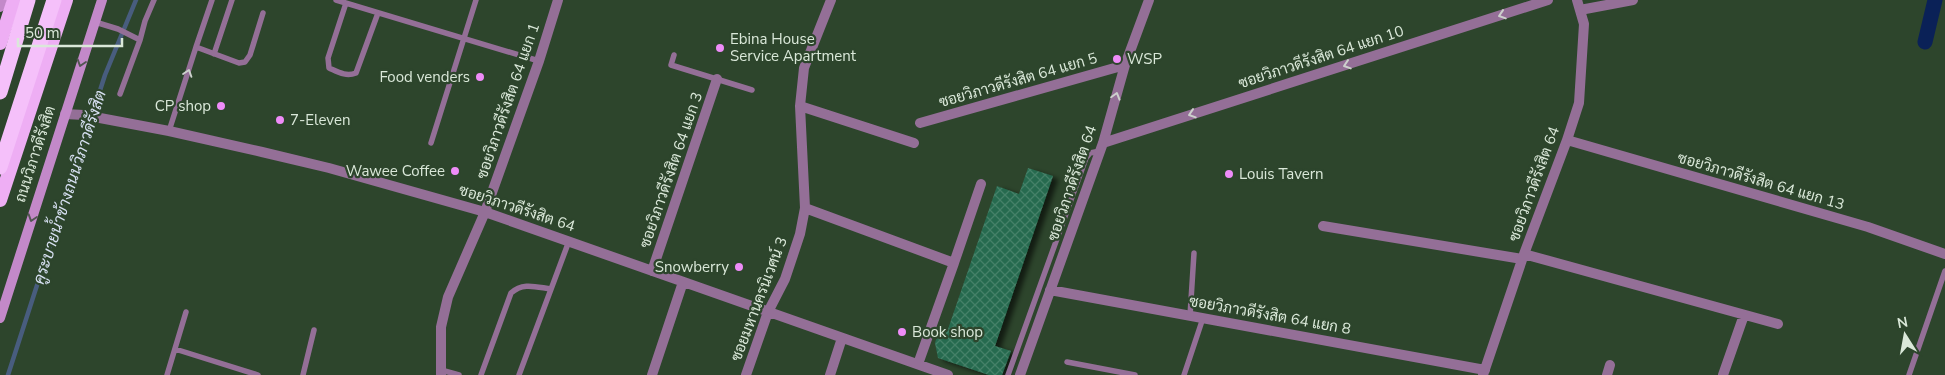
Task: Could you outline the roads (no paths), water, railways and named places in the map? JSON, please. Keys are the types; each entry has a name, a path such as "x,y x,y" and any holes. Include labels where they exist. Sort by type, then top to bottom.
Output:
{"highway":[{"path":"0,43 14,0"},
{"path":"0,92 28,0"},
{"path":"0,167 54,0"},
{"path":"35,62 65,0"},
{"name":"ถนนวิภาวดีรังสิต","path":"0,200 65,0"}],"main road":[{"path":"0,7 2,0"},
{"name":"ถนนวิภาวดีรังสิต","path":"0,318 102,0"}],"street":[{"name":"ซอยวิภาวดีรังสิต 64 แยก 1","path":"441,372 441,327 448,296 485,212 539,61 558,0"},
{"name":"ซอยมหานครนิเวศน์ 3","path":"746,375 768,312 785,279 800,234 805,208 800,106 804,68 831,0"},
{"name":"ซอยวิภาวดีรังสิต 64","path":"1020,375 1102,147 1125,65 1149,0"},
{"name":"ซอยวิภาวดีรังสิต 64 แยก 10","path":"1102,147 1548,0"},
{"name":"ซอยวิภาวดีรังสิต 64","path":"1484,373 1523,257 1579,103 1584,24 1577,0"},
{"path":"1580,10 1632,0"},
{"name":"ซอยวิภาวดีรังสิต 64 แยก 5","path":"920,123 1125,65"},
{"name":"ซอยวิภาวดีรังสิต 64 แยก 3","path":"652,271 717,80"},
{"path":"800,106 914,143"},
{"name":"ซอยวิภาวดีรังสิต 64","path":"65,114 84,115 169,131 330,168 485,212 842,338 922,369 948,375"},
{"name":"ซอยวิภาวดีรังสิต 64 แยก 13","path":"1567,140 1885,232 1945,254"},
{"path":"922,369 954,263 981,184"},
{"path":"805,208 954,263"},
{"path":"1323,226 1523,257 1778,324"},
{"path":"652,375 684,282"},
{"name":"ซอยวิภาวดีรังสิต 64 แยก 8","path":"1050,290 1484,373"},
{"path":"1723,375 1744,315"},
{"path":"830,375 842,338"}],"lane":[{"path":"120,94 154,0"},
{"path":"169,131 212,0"},
{"path":"214,54 232,0"},
{"path":"336,0 463,40 539,61"},
{"path":"430,143 476,0"},
{"path":"346,3 328,58 329,68 341,74 350,75 356,73 378,13"},
{"path":"196,47 239,63 245,62 250,55 263,13"},
{"path":"95,22 118,29 140,40"},
{"path":"674,55 671,65 752,90"},
{"path":"1008,375 1086,158 1090,153 1102,147"},
{"path":"518,375 569,241"},
{"path":"1190,316 1194,253"},
{"path":"1909,375 1945,271"},
{"path":"481,375 511,292 517,287 527,285 551,289"},
{"path":"167,375 186,312"},
{"path":"1184,375 1203,318"},
{"path":"303,375 314,330"},
{"path":"175,349 258,375"},
{"path":"1067,362 1135,375"},
{"path":"441,372 458,375"}],"waterway":[{"name":"คูระบายน้ำข้างถนนวิภาวดีรังสิต","path":"8,375 105,75 136,0"},
{"path":"1925,42 1935,0"}],"place":[{"name":"Ebina House Service Apartment","path":"720,48"},
{"name":"WSP","path":"1117,59"},
{"name":"Food venders","path":"480,77"},
{"name":"CP shop","path":"221,106"},
{"name":"7-Eleven","path":"280,120"},
{"name":"Wawee Coffee","path":"455,171"},
{"name":"Louis Tavern","path":"1229,174"},
{"name":"Snowberry","path":"739,267"},
{"name":"Book shop","path":"902,332"}]}
